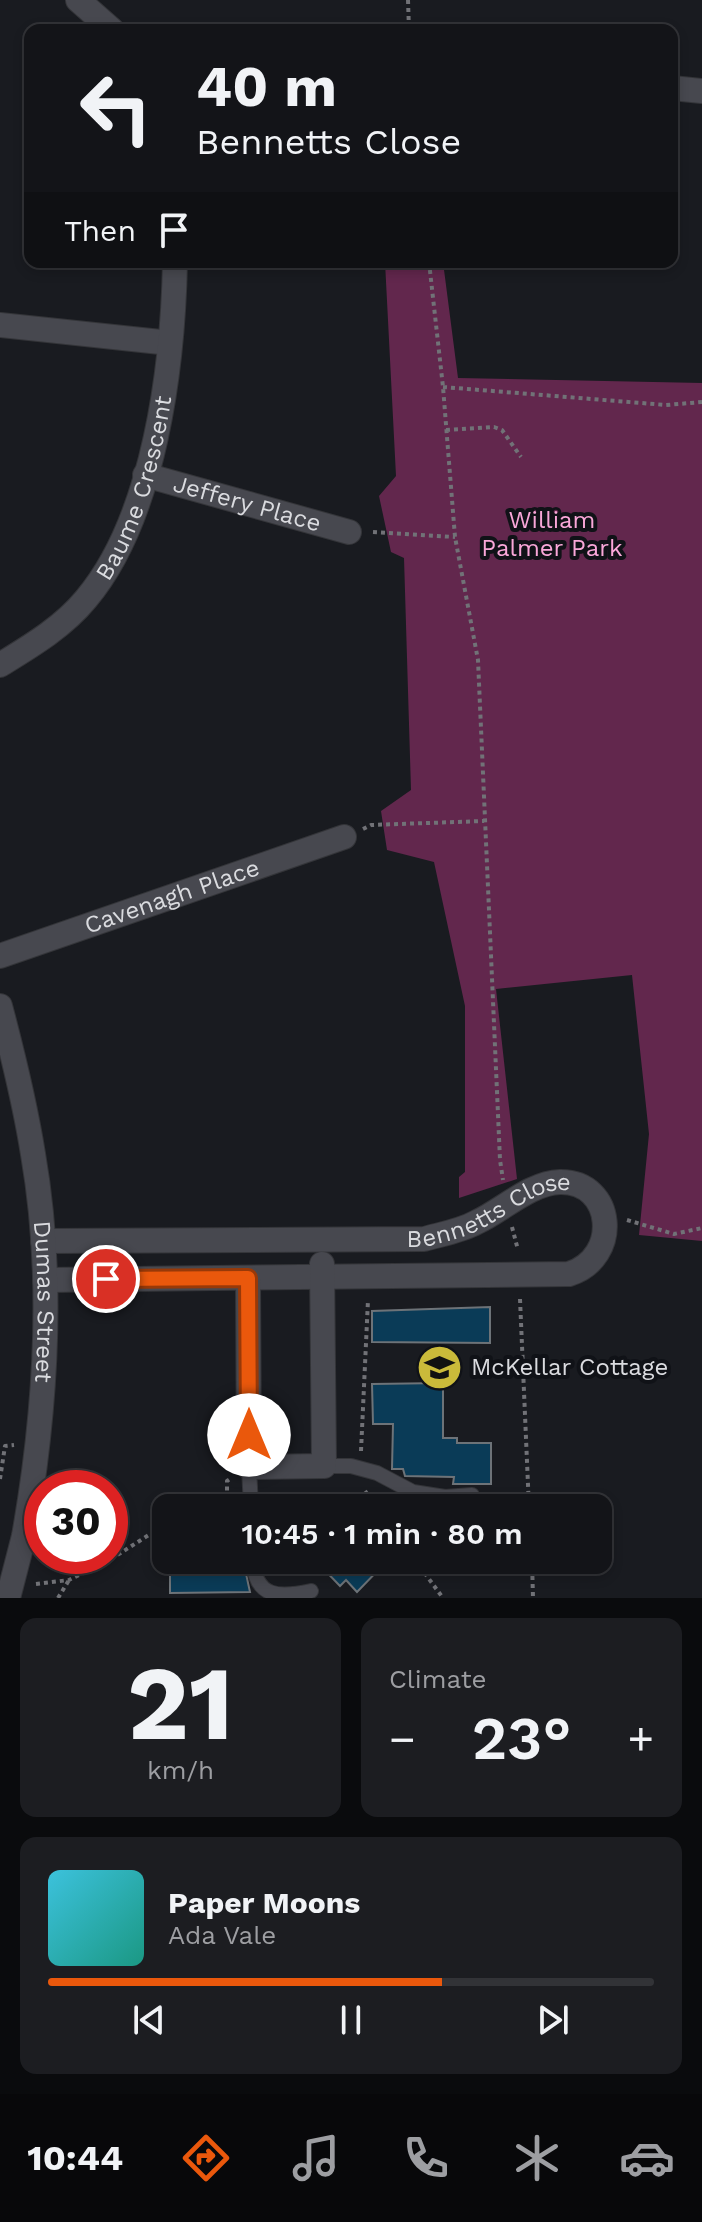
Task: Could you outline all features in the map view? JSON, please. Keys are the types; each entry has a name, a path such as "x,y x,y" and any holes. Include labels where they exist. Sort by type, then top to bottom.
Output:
{"street":[{"path":"78,0 105,24"},
{"path":"678,89 702,91"},
{"name":"Baume Crescent","path":"0,665 51,632 85,601 122,542 145,475 159,417 170,343 175,268"},
{"path":"0,325 170,343"},
{"name":"Jeffery Place","path":"145,475 349,532"},
{"name":"Cavenagh Place","path":"0,956 344,837"},
{"name":"Dumas Street","path":"0,1006 8,1073 34,1156 45,1280 43,1396 18,1591"},
{"name":"Bennetts Close","path":"43,1241 424,1239 460,1230 546,1184 569,1183 590,1193 600,1205 605,1220 604,1242 590,1264 569,1274 45,1280"},
{"path":"248,1278 249,1467 324,1466 322,1241"}],"lane":[{"path":"324,1466 360,1468 377,1473 413,1492 426,1494"},
{"path":"249,1467 250,1494"},
{"path":"256,1574 259,1585 267,1593 286,1597 311,1591"}],"path":[{"path":"408,0 409,24"},
{"path":"430,268 455,537 478,660 500,1160 506,1206 517,1243 528,1494"},
{"path":"443,387 666,405 702,402"},
{"path":"446,430 494,427 502,430 521,457"},
{"path":"349,532 380,531 455,537"},
{"path":"344,837 371,825 484,821"},
{"path":"605,1220 633,1220 674,1234 702,1228"},
{"path":"13,1456 16,1434"},
{"path":"0,1479 5,1446 14,1445"},
{"path":"227,1494 227,1481 249,1467"},
{"path":"18,1591 69,1580 108,1561 152,1533"},
{"path":"425,1574 443,1598"},
{"path":"532,1574 533,1598"},
{"path":"58,1598 69,1580"}],"green space":[{"name":"William Palmer Park","path":"385,268 444,268 458,378 702,383 702,1241 639,1235 649,1134 632,975 496,989 517,1179 459,1198 459,1177 465,1172 465,1006 434,862 387,850 381,811 411,790 404,558 391,552 379,496 396,476"}],"building":[{"path":"490,1307 490,1343 372,1342 372,1311"},
{"path":"443,1383 443,1438 457,1438 457,1443 491,1443 491,1484 453,1484 454,1477 405,1476 403,1469 392,1469 393,1424 373,1424 372,1384"},
{"path":"170,1574 246,1574 250,1592 170,1593"},
{"path":"328,1574 374,1574 357,1592 346,1580 340,1586"}],"place":[{"name":"McKellar Cottage","path":"440,1367"}],"route":[{"path":"106,1279 248,1278 249,1435"}]}
